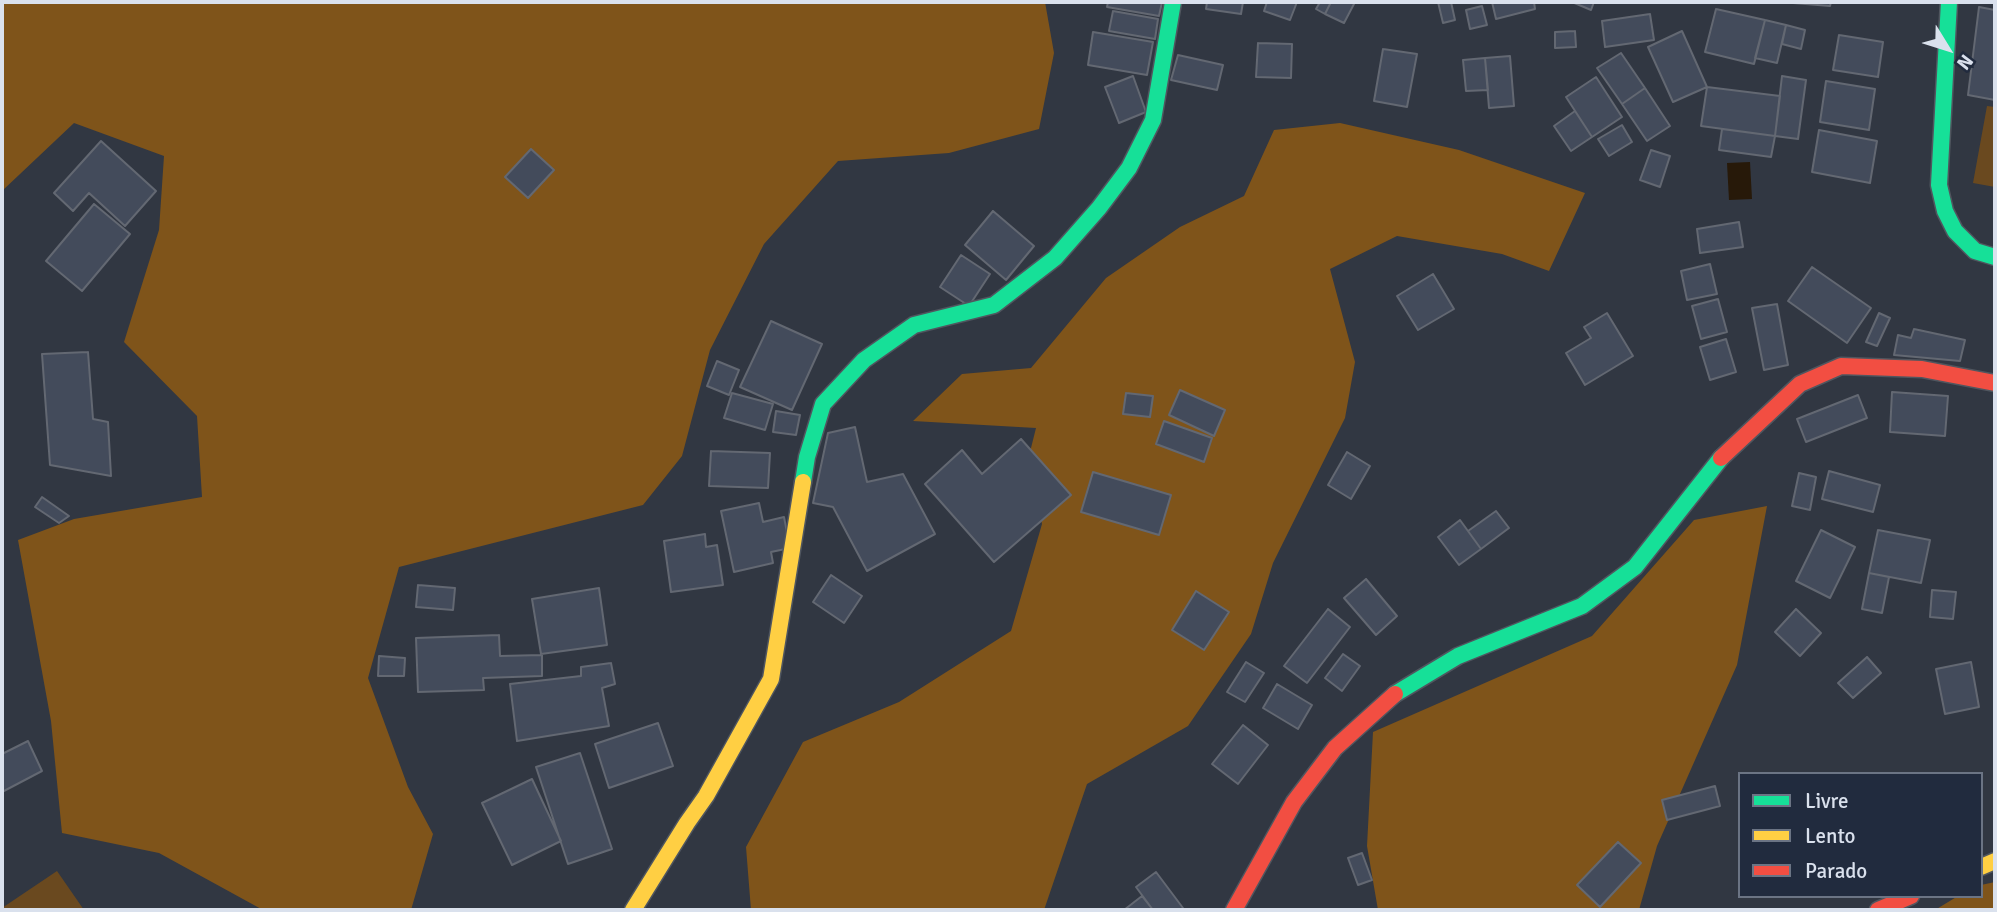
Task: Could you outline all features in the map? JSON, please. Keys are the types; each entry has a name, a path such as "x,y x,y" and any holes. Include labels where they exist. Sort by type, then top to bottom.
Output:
{"street":[{"path":"633,910 706,796 771,679 807,457 823,404 864,360 914,325 994,305 1055,258 1100,208 1129,168 1153,120 1173,2"},
{"path":"1950,2 1939,185 1945,211 1955,231 1975,251 1995,257"},
{"path":"1234,910 1294,802 1335,748 1392,696 1458,656 1582,606 1634,567 1727,451 1800,384 1841,366 1922,369 1995,383"},
{"path":"1878,910 1906,898"}],"shaded area":[{"path":"2,2 1045,2 1054,53 1039,129 949,153 838,161 764,244 710,350 682,456 643,505 399,567 368,678 408,787 433,834 411,910 263,910 159,853 62,833 51,721 18,540 74,519 202,497 197,416 124,342 159,230 164,156 74,123 2,191"},
{"path":"1987,106 1995,107 1995,187 1973,183"},
{"path":"1340,123 1459,150 1585,193 1549,271 1502,254 1397,236 1330,269 1355,362 1345,418 1273,563 1251,634 1188,726 1087,784 1044,910 751,910 746,847 803,742 899,702 1011,631 1042,524 1028,460 1036,428 913,421 962,374 1031,368 1106,278 1180,227 1244,196 1274,130"},
{"path":"1750,162 1752,199 1729,200 1727,163"},
{"path":"1767,506 1737,665 1657,846 1639,910 1378,910 1367,846 1373,732 1592,636 1694,520"},
{"path":"57,871 84,910 2,910 2,908"},
{"path":"1995,882 1995,910 1935,910 1955,898 1983,898 1983,885"}],"building":[{"path":"1108,2 1162,2 1159,16 1107,7"},
{"path":"1207,2 1243,2 1241,14 1206,9"},
{"path":"1267,2 1297,2 1290,20 1264,11"},
{"path":"1320,2 1331,2 1325,14 1316,9"},
{"path":"1331,2 1355,2 1344,23 1325,14"},
{"path":"1438,2 1451,2 1455,20 1443,23"},
{"path":"1492,2 1534,2 1535,9 1496,19"},
{"path":"1572,2 1594,2 1591,10"},
{"path":"1793,2 1831,2 1830,6"},
{"path":"1482,6 1487,25 1470,29 1466,10"},
{"path":"1979,7 1995,10 1995,100 1968,95"},
{"path":"1716,9 1765,20 1754,64 1705,52"},
{"path":"1113,11 1158,19 1155,39 1109,31"},
{"path":"1650,14 1654,40 1605,47 1602,21"},
{"path":"1765,20 1786,25 1777,63 1755,58"},
{"path":"1786,25 1805,30 1801,49 1782,44"},
{"path":"1575,31 1576,47 1555,48 1555,32"},
{"path":"1682,31 1707,87 1673,102 1648,47"},
{"path":"1093,32 1153,42 1147,75 1088,65"},
{"path":"1839,35 1883,42 1878,77 1833,70"},
{"path":"1258,43 1292,44 1291,78 1256,77"},
{"path":"1383,49 1417,54 1407,107 1374,101"},
{"path":"1621,53 1645,88 1622,104 1597,68"},
{"path":"1178,55 1223,65 1217,90 1171,80"},
{"path":"1510,56 1514,106 1489,108 1485,58"},
{"path":"1485,58 1488,90 1466,91 1463,60"},
{"path":"1133,76 1146,112 1119,123 1105,87"},
{"path":"1782,76 1806,80 1798,139 1775,136"},
{"path":"1596,77 1622,117 1592,137 1566,97"},
{"path":"1826,81 1875,89 1869,130 1820,122"},
{"path":"1707,87 1780,96 1775,136 1701,126"},
{"path":"1645,88 1670,126 1647,141 1622,104"},
{"path":"1575,111 1592,137 1571,151 1554,126"},
{"path":"1622,125 1632,142 1609,156 1598,139"},
{"path":"1722,129 1775,136 1771,157 1719,150"},
{"path":"1819,130 1877,141 1870,183 1812,172"},
{"path":"101,141 156,191 125,226 89,193 73,211 54,193"},
{"path":"531,149 554,170 528,198 505,177"},
{"path":"1651,150 1670,156 1660,187 1640,180"},
{"path":"94,204 130,234 82,291 46,261"},
{"path":"993,211 1034,246 1006,280 965,245"},
{"path":"1739,222 1743,247 1700,253 1697,229"},
{"path":"961,255 990,274 969,306 940,287"},
{"path":"1710,264 1717,294 1687,300 1681,271"},
{"path":"1812,267 1871,308 1847,343 1788,301"},
{"path":"1433,274 1454,309 1418,330 1397,296"},
{"path":"1718,299 1727,332 1701,339 1692,306"},
{"path":"1777,304 1788,365 1764,370 1752,308"},
{"path":"1607,313 1633,356 1585,385 1566,353 1591,338 1584,327"},
{"path":"1879,313 1890,318 1877,346 1866,342"},
{"path":"771,321 822,344 792,410 740,387"},
{"path":"1914,329 1965,340 1960,361 1894,355 1898,335 1911,338"},
{"path":"1726,339 1736,372 1710,380 1700,347"},
{"path":"88,352 93,419 108,422 111,476 50,465 42,354"},
{"path":"717,361 739,370 729,395 707,386"},
{"path":"1180,390 1225,410 1214,436 1169,415"},
{"path":"1892,392 1948,396 1945,436 1890,432"},
{"path":"732,393 773,404 765,430 724,418"},
{"path":"1126,393 1153,396 1150,417 1123,414"},
{"path":"1858,395 1867,418 1806,442 1797,419"},
{"path":"776,411 800,415 796,435 773,432"},
{"path":"1164,421 1212,438 1204,462 1156,444"},
{"path":"855,427 867,482 903,474 935,534 867,571 833,507 813,503 828,433"},
{"path":"1021,439 1071,495 994,562 925,484 962,450 982,474"},
{"path":"711,451 770,453 768,488 709,486"},
{"path":"1347,452 1370,466 1351,499 1328,485"},
{"path":"1829,471 1880,485 1873,512 1822,499"},
{"path":"1093,472 1171,495 1159,535 1081,512"},
{"path":"1799,473 1816,477 1810,510 1792,506"},
{"path":"42,497 69,516 59,523 35,507"},
{"path":"759,503 763,522 784,517 790,548 771,552 773,563 734,572 721,511"},
{"path":"1496,511 1509,528 1481,549 1468,531"},
{"path":"1460,520 1481,549 1459,565 1438,537"},
{"path":"1821,530 1855,547 1830,598 1796,581"},
{"path":"1878,530 1930,540 1921,583 1869,573"},
{"path":"705,534 706,547 717,545 723,585 671,592 664,541"},
{"path":"1869,573 1889,577 1882,613 1862,609"},
{"path":"831,575 862,596 844,623 813,602"},
{"path":"1366,579 1397,616 1376,635 1344,598"},
{"path":"418,585 455,588 453,610 416,607"},
{"path":"599,588 607,645 541,654 532,599"},
{"path":"1932,590 1956,592 1953,619 1930,617"},
{"path":"1196,591 1229,612 1204,650 1172,630"},
{"path":"1328,609 1350,627 1307,683 1284,666"},
{"path":"1796,609 1821,633 1800,656 1775,632"},
{"path":"499,635 500,656 542,655 542,676 483,678 484,690 418,692 416,638"},
{"path":"1343,654 1360,666 1342,691 1325,678"},
{"path":"379,656 405,658 404,676 378,676"},
{"path":"1867,657 1881,673 1853,698 1838,683"},
{"path":"1246,662 1264,673 1245,702 1227,692"},
{"path":"1971,662 1979,707 1945,714 1936,669"},
{"path":"611,663 615,684 602,688 609,726 517,741 510,684 581,676 581,667"},
{"path":"1277,684 1312,705 1298,729 1263,708"},
{"path":"658,723 673,766 609,788 595,744"},
{"path":"1243,725 1268,745 1238,784 1212,764"},
{"path":"28,741 42,771 2,792 2,754"},
{"path":"580,753 612,849 568,864 536,767"},
{"path":"532,779 561,841 512,865 482,803"},
{"path":"1715,786 1720,806 1667,820 1662,800"},
{"path":"1618,842 1641,863 1600,907 1577,885"},
{"path":"1362,853 1372,880 1358,885 1348,858"},
{"path":"1156,872 1183,908 1153,910 1136,887"},
{"path":"1142,896 1153,910 1124,910"}],"traffic: fast":[{"path":"803,482 807,457 823,404 864,360 914,325 994,305 1055,258 1099,208 1129,168 1153,120 1173,2"},
{"path":"1949,2 1939,185 1945,211 1955,231 1975,251 1995,257"},
{"path":"1395,694 1458,656 1582,606 1635,567 1721,458"}],"traffic: slow":[{"path":"633,910 706,796 771,679 803,482"},
{"path":"1983,866 1995,861"}],"traffic: jam":[{"path":"1721,458 1800,384 1841,366 1922,369 1995,383"},
{"path":"1234,910 1294,802 1335,748 1395,694"},
{"path":"1878,910 1906,898"}]}
